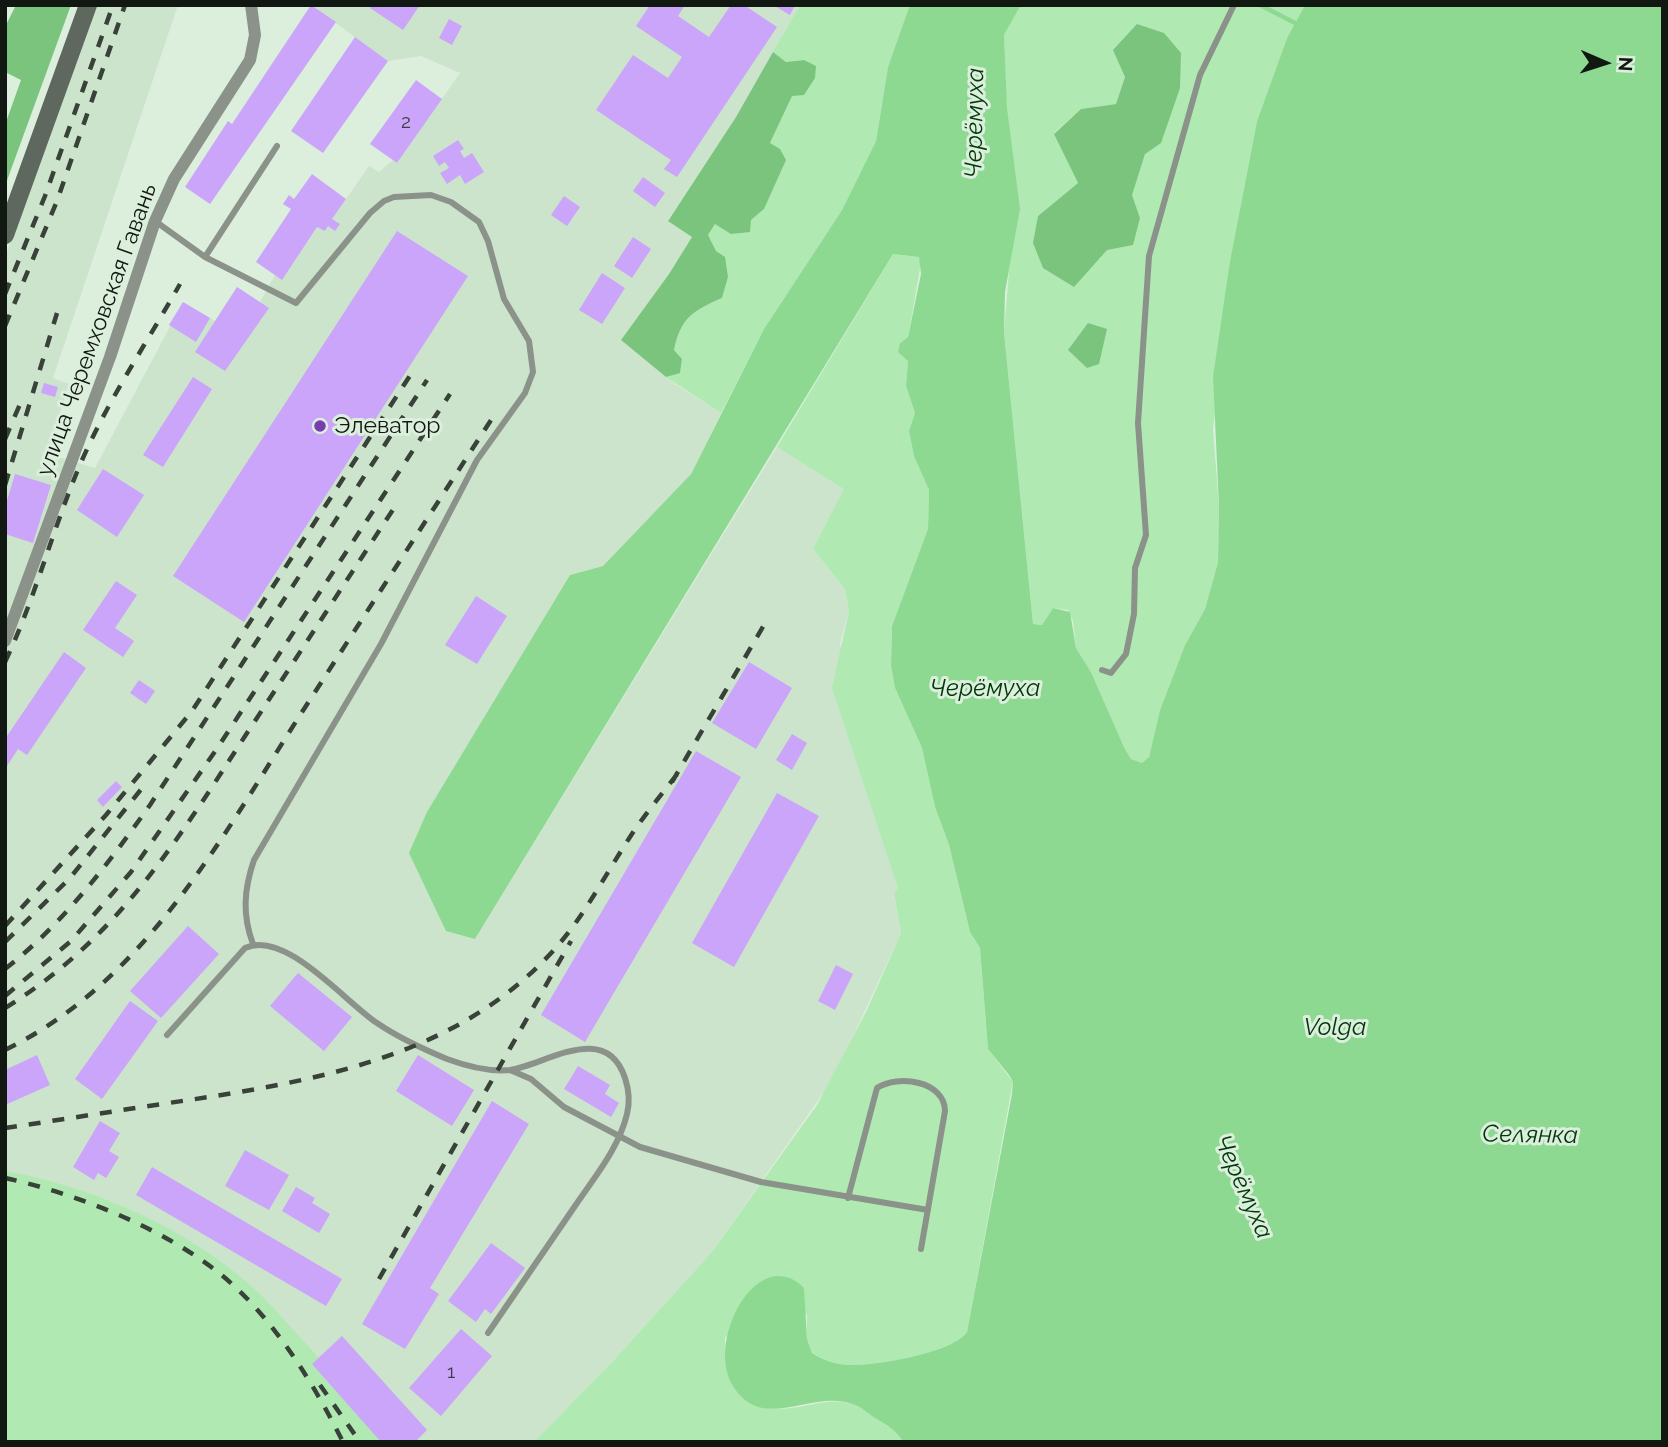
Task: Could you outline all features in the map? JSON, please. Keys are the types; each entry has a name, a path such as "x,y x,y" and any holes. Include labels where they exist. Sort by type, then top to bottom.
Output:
{"street":[{"path":"5,235 88,5"},
{"name":"улица Черемховская Гавань","path":"5,640 110,357 155,221 174,179 250,60 255,34 251,5"}],"lane":[{"path":"1102,670 1111,673 1126,654 1134,614 1135,568 1146,535 1138,423 1149,256 1200,75 1234,5"},
{"path":"205,257 276,146"},
{"path":"155,221 205,257 296,303 370,213 384,201 419,194 441,198 472,216 484,231 504,299 530,341 534,361 525,393 477,460 381,644 254,860 245,901 247,930 253,944"},
{"path":"167,1035 236,957 253,944 271,946 293,956 375,1022 417,1047 467,1066 510,1070 531,1079 565,1107 639,1147 736,1176 848,1198 928,1210"},
{"path":"488,1332 603,1165 627,1114 629,1092 619,1064 610,1055 587,1049 572,1050 510,1070"},
{"path":"848,1198 877,1088 891,1082 914,1082 933,1088 945,1103 921,1249"}],"shaded area":[{"path":"16,5 71,5 5,186 5,125 21,80 5,72 5,27"},
{"path":"94,5 178,5 53,378 69,384 48,454 95,468 183,302 215,321 237,287 260,302 275,275 282,279 317,227 325,231 328,226 335,230 339,224 332,219 369,166 379,172 393,160 397,163 460,73 421,56 388,61 311,5 800,5 736,117 668,220 692,237 621,340 675,384 721,413 691,474 603,566 570,575 475,939 777,447 845,489 813,549 845,589 849,611 840,644 898,889 894,895 901,933 833,1079 711,1253 613,1361 534,1442 381,1442 188,1241 132,1211 78,1190 5,1171 5,257"},
{"path":"800,5 910,5 910,11 888,67 876,141 842,210 764,329 721,413 666,377 680,372 682,359 674,350 685,322 696,311 722,298 728,277 708,235 715,224 751,220 764,209 770,143 792,95 804,60 786,62 773,52"},
{"path":"1021,5 1305,5 1287,38 1257,121 1230,261 1213,430 1219,506 1218,562 1205,609 1185,645 1160,710 1149,757 1142,763 1131,759 1124,747 1091,672 1076,648 1073,621 1068,610 1053,608 1042,625 1033,624 1004,332 1010,260 1004,35","holes":["1125,77 1145,154 1131,195 1140,218 1107,249 1038,216 1078,183 1054,133 1081,109 1116,104"]},
{"path":"1137,24 1164,33 1181,53 1180,88 1161,143 1145,154 1132,195 1140,218 1133,245 1107,250 1074,287 1043,268 1033,243 1038,216 1078,183 1054,134 1081,109 1116,104 1125,77 1113,50"},
{"path":"773,52 786,62 804,60 816,66 815,78 804,95 792,96 770,143 780,149 786,160 764,209 751,220 750,232 731,234 715,224 708,235 716,251 725,257 728,277 722,298 696,311 685,322 674,350 682,359 680,373 666,377 621,340 692,237 668,221 736,117"},
{"path":"893,254 919,257 921,263 908,337 900,343 908,361 906,386 915,413 909,431 914,455 929,490 928,530 892,626 891,666 895,688 922,748 935,807 949,845 970,932 980,948 988,1049 1013,1082 967,1332 946,1346 912,1357 848,1365 829,1361 812,1353 807,1339 807,1314 725,1337 728,1371 740,1395 750,1403 778,1409 845,1402 858,1406 883,1422 903,1442 534,1442 613,1361 711,1253 817,1105 867,1010 901,933 894,894 898,888 832,688 849,611 845,589 813,549 844,489 777,447"},
{"path":"1088,323 1107,329 1099,364 1087,368 1068,350"},
{"path":"5,1171 39,1178 108,1200 175,1232 206,1251 276,1310 319,1358 313,1364 381,1442 5,1442"}],"water":[{"name":"Volga","path":"910,5 1021,5 1004,35 1007,108 1020,209 1005,292 1004,332 1033,624 1042,625 1053,608 1070,612 1076,648 1091,672 1124,747 1131,759 1142,763 1149,757 1160,710 1185,645 1205,609 1218,562 1219,506 1213,377 1230,261 1257,121 1287,38 1305,5 1663,5 1663,1442 903,1442 891,1428 855,1405 837,1401 773,1409 758,1407 745,1400 733,1386 726,1367 726,1345 731,1323 741,1303 754,1287 770,1278 787,1277 804,1288 807,1339 812,1353 833,1363 860,1365 912,1357 946,1346 967,1332 1012,1094 1013,1082 988,1049 980,948 970,932 949,845 935,807 922,748 895,688 891,666 892,626 928,529 929,490 914,456 909,431 915,413 906,386 908,361 898,352 900,343 908,337 921,274 919,257 893,254 475,939 446,931 409,853 427,812 570,575 603,566 691,474 764,329 842,210 876,141 888,67"}],"building":[{"path":"311,5 336,22 210,204 185,187 228,121 232,124"},
{"path":"372,5 420,5 403,30 370,8"},
{"path":"650,5 685,5 678,16 709,37 731,5 744,5 777,27 677,177 664,169 671,160 596,110 633,55 668,78 682,57 636,26"},
{"path":"773,5 795,5 790,15"},
{"path":"449,19 462,26 452,45 439,38"},
{"path":"355,37 388,61 323,153 291,131"},
{"path":"416,80 442,99 397,163 370,144"},
{"path":"458,140 464,149 460,151 464,158 472,153 484,172 465,184 460,175 447,184 440,173 449,168 445,162 439,166 433,156"},
{"path":"312,174 346,199 332,219 340,224 335,231 328,226 325,231 317,227 282,280 256,262 291,209 283,204 289,195 294,199"},
{"path":"643,177 665,193 655,207 633,191"},
{"path":"564,196 580,207 567,226 551,215"},
{"name":"Элеватор","path":"397,231 468,276 244,622 173,576"},
{"path":"633,237 651,249 632,278 614,266"},
{"path":"602,273 625,288 602,324 579,310"},
{"path":"237,287 269,308 225,371 195,352"},
{"path":"183,302 210,318 196,342 169,325"},
{"path":"193,377 212,389 163,467 143,455"},
{"path":"44,383 58,387 55,397 41,393"},
{"path":"103,469 144,495 117,537 77,510"},
{"path":"15,474 51,485 33,543 5,534 5,507"},
{"path":"116,581 137,595 115,628 134,641 123,657 83,630"},
{"path":"476,596 507,616 477,664 445,645"},
{"path":"64,652 86,668 27,755 18,749 5,769 5,739"},
{"path":"749,662 792,688 756,749 712,723"},
{"path":"139,680 155,691 146,704 130,693"},
{"path":"792,734 807,743 792,770 776,760"},
{"path":"696,751 741,777 585,1042 541,1015"},
{"path":"116,781 122,787 103,807 97,800"},
{"path":"777,793 819,816 734,967 692,943"},
{"path":"188,926 219,954 161,1018 130,991"},
{"path":"836,965 853,974 835,1010 818,1001"},
{"path":"298,973 352,1017 324,1051 270,1006"},
{"path":"130,1001 158,1021 102,1099 75,1079"},
{"path":"37,1055 50,1085 5,1105 5,1070"},
{"path":"418,1055 474,1090 452,1126 396,1091"},
{"path":"578,1066 610,1085 605,1094 619,1103 611,1117 564,1089"},
{"path":"492,1101 529,1124 430,1288 439,1294 405,1349 362,1324"},
{"path":"100,1121 120,1133 109,1151 119,1157 106,1178 98,1173 94,1180 73,1167"},
{"path":"245,1150 289,1175 269,1210 225,1186"},
{"path":"152,1167 342,1279 326,1306 136,1195"},
{"path":"296,1187 315,1198 312,1203 330,1214 319,1233 282,1211"},
{"path":"491,1243 525,1268 491,1314 485,1309 476,1322 448,1301"},
{"path":"461,1329 492,1356 441,1416 409,1388"},
{"path":"342,1336 427,1430 415,1442 381,1442 312,1364"}],"waterway":[{"path":"1260,5 1297,24"}],"railway":[{"path":"5,294 45,196 113,5"},
{"path":"5,326 57,201 125,5"},
{"path":"5,662 88,448 112,400 180,284"},
{"path":"5,485 57,313"},
{"path":"5,926 106,815 192,711 413,371"},
{"path":"5,969 65,913 101,871 150,805 427,380"},
{"path":"5,996 71,941 131,872 216,750 450,394"},
{"path":"5,439 24,395"},
{"path":"5,1050 55,1021 100,985 140,945 177,901 243,806 491,420"},
{"path":"5,1008 81,950 114,918 143,884 197,810 398,502"},
{"path":"672,782 764,625"},
{"path":"5,1128 288,1083 385,1057 431,1039 475,1015 515,986 553,951 584,910 636,829 678,773"},
{"path":"5,942 70,878 147,782"},
{"path":"379,1279 571,941"},
{"path":"5,1178 62,1193 120,1216 176,1244 224,1277 260,1312 276,1332 306,1375 343,1442"},
{"path":"320,1385 360,1442"}],"place":[{"name":"Элеватор","path":"320,426"}],"water label":[{"name":"Черёмуха","path":"975,123"},
{"name":"Черёмуха","path":"985,689"},
{"name":"Селянка","path":"1530,1135"},
{"name":"Черёмуха","path":"1243,1187"}]}
